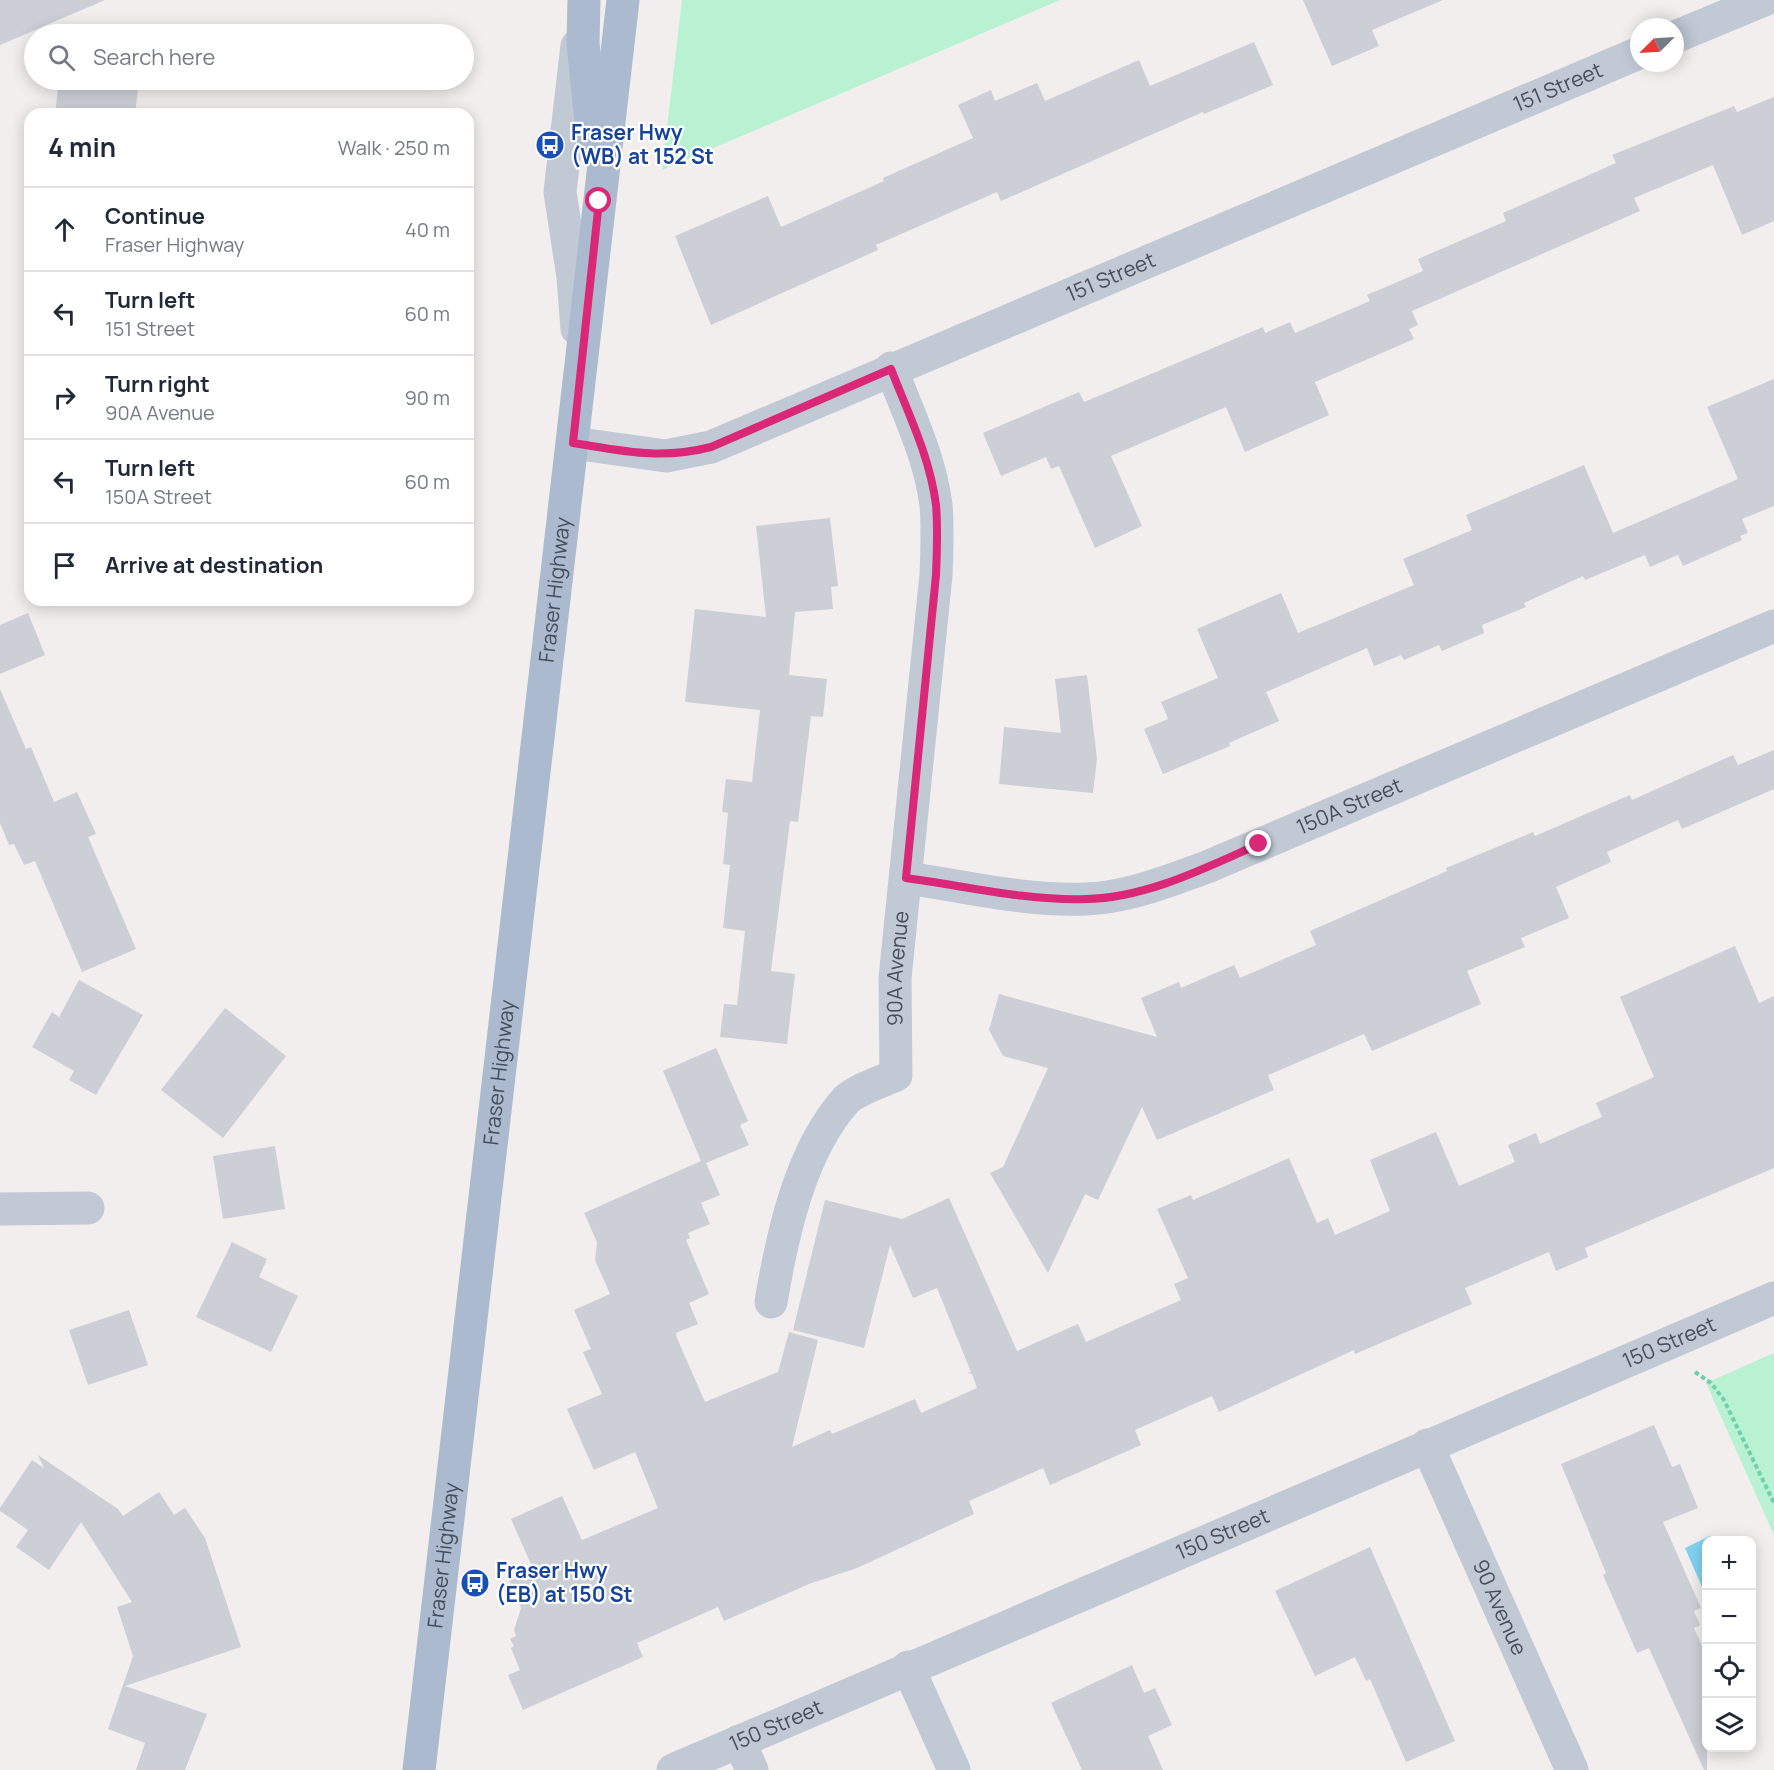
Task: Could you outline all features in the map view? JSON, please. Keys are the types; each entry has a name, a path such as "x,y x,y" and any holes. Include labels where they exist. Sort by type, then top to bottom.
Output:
{"main road":[{"name":"Fraser Highway","path":"583,0 583,43 599,201"},
{"name":"Fraser Highway","path":"419,1770 623,0"}],"street":[{"name":"Fraser Highway","path":"580,376 573,278 560,192 583,0"},
{"path":"1684,34 1764,0"},
{"name":"151 Street","path":"573,443 666,456 711,447 1630,57"},
{"name":"90A Avenue","path":"771,1302 787,1221 821,1138 848,1098 896,1075 895,978 936,575 937,539 936,505 930,474 891,369"},
{"name":"150A Street","path":"906,878 1050,898 1089,899 1156,886 1207,867 1774,626"},
{"path":"0,1209 88,1208"},
{"name":"150 Street","path":"673,1770 908,1667 1774,1298"},
{"name":"90 Avenue","path":"1427,1445 1572,1770"},
{"path":"908,1667 954,1770"},
{"path":"739,1741 752,1770"}],"path":[{"path":"1691,1367 1711,1383 1724,1400 1774,1503"},
{"path":"475,1583 490,1584"}],"green space":[{"path":"682,0 1060,0 662,170"},
{"path":"1774,1353 1774,1535 1706,1383"}],"water":[{"path":"1702,1540 1702,1587 1685,1548"}],"building":[{"path":"0,0 105,0 49,24 24,24 24,35 0,45"},
{"path":"1303,0 1443,0 1372,30 1379,46 1332,66"},
{"path":"1254,42 1273,85 1204,114 1203,112 1001,201 997,192 876,245 878,250 711,325 675,236 768,196 781,227 884,181 883,178 973,138 958,105 991,90 995,101 1037,83 1045,101 1139,60 1150,86"},
{"path":"58,90 138,90 136,108 56,108"},
{"path":"1774,97 1774,221 1742,235 1713,165 1634,198 1640,211 1412,311 1418,325 1409,329 1414,339 1315,382 1329,415 1245,452 1226,407 1111,456 1142,526 1095,548 1059,466 1051,469 1046,457 1001,476 983,433 1079,392 1084,402 1263,327 1265,333 1290,322 1295,333 1370,301 1367,295 1423,271 1418,259 1506,221 1503,213 1616,163 1612,155 1734,106 1737,112"},
{"path":"1774,379 1774,506 1742,519 1748,533 1740,536 1742,540 1683,566 1678,555 1650,567 1645,555 1585,580 1583,576 1524,603 1526,607 1482,625 1484,633 1442,651 1439,645 1404,660 1401,655 1374,666 1367,648 1266,692 1279,721 1229,743 1230,746 1163,774 1144,729 1168,719 1161,702 1218,678 1197,629 1281,593 1298,633 1414,585 1403,559 1472,530 1466,515 1584,465 1613,533 1738,479 1707,407"},
{"path":"830,518 838,586 831,587 833,609 795,612 789,675 827,679 823,717 811,716 798,822 790,821 771,971 795,974 787,1044 720,1037 724,1004 737,1005 745,931 723,928 730,865 723,864 728,813 722,812 726,779 752,782 760,710 685,702 695,609 766,617 756,526"},
{"path":"28,613 45,655 0,674 0,625"},
{"path":"1087,675 1097,759 1093,793 999,784 1004,727 1061,733 1055,679"},
{"path":"0,689 26,749 31,747 54,802 77,792 96,834 88,837 136,949 82,972 35,861 24,865 14,844 9,845 0,823"},
{"path":"1774,750 1774,789 1682,829 1678,820 1607,852 1611,862 1556,887 1569,918 1521,938 1525,947 1467,971 1481,1004 1372,1051 1364,1034 1268,1075 1274,1090 1157,1140 1142,1107 1098,1200 1085,1194 1048,1273 990,1173 1003,1167 1048,1068 1003,1056 989,1030 999,994 1157,1037 1141,998 1179,982 1181,988 1234,965 1240,978 1316,945 1310,931 1447,871 1446,868 1533,832 1535,836 1630,795 1632,800 1733,755 1738,765"},
{"path":"1735,946 1759,1003 1774,996 1774,1168 1585,1248 1588,1257 1556,1271 1549,1252 1465,1288 1472,1304 1355,1354 1354,1350 1219,1412 1212,1396 1135,1430 1141,1445 1050,1485 1043,1468 969,1501 974,1514 857,1568 809,1584 724,1621 718,1607 637,1643 643,1657 523,1710 508,1675 520,1670 511,1648 514,1646 510,1639 516,1636 514,1630 521,1608 509,1581 534,1571 511,1519 562,1496 582,1540 658,1508 635,1452 594,1470 567,1409 602,1394 583,1352 591,1349 574,1310 610,1294 595,1260 597,1242 584,1213 701,1161 663,1071 716,1048 748,1121 740,1125 749,1145 706,1163 720,1195 701,1203 710,1224 688,1233 690,1238 686,1240 709,1294 689,1303 698,1324 676,1333 677,1338 705,1402 778,1372 789,1332 818,1340 792,1447 830,1430 832,1434 915,1399 921,1413 977,1388 972,1374 967,1373 971,1372 937,1288 913,1298 890,1245 864,1348 793,1330 825,1200 902,1219 949,1198 1017,1351 1078,1324 1086,1342 1181,1300 1174,1284 1188,1278 1157,1209 1191,1195 1193,1200 1289,1158 1317,1223 1328,1218 1335,1235 1390,1211 1370,1160 1436,1132 1459,1186 1515,1162 1508,1145 1536,1133 1540,1144 1602,1117 1596,1103 1654,1077 1620,997"},
{"path":"79,980 143,1015 96,1095 69,1080 74,1071 32,1047 52,1012 59,1017"},
{"path":"225,1008 286,1056 223,1138 161,1090"},
{"path":"275,1146 285,1209 223,1219 213,1156"},
{"path":"232,1242 267,1259 259,1277 298,1296 271,1352 196,1317"},
{"path":"129,1310 148,1365 88,1385 69,1330"},
{"path":"1654,1425 1672,1467 1680,1464 1698,1508 1663,1522 1701,1608 1694,1611 1700,1625 1694,1628 1702,1646 1702,1752 1707,1752 1707,1770 1704,1770 1649,1648 1637,1653 1603,1575 1606,1573 1561,1464"},
{"path":"38,1455 118,1509 123,1516 159,1492 174,1515 185,1508 205,1538 241,1647 125,1686 207,1714 185,1770 136,1770 145,1743 108,1729 133,1656 117,1607 132,1602 81,1522 49,1570 16,1547 28,1530 0,1511 0,1508 32,1460 44,1468"},
{"path":"1370,1547 1455,1741 1406,1762 1370,1679 1366,1681 1355,1657 1315,1676 1275,1591"},
{"path":"1132,1665 1144,1693 1155,1688 1172,1725 1148,1736 1163,1770 1082,1770 1051,1703"}],"place":[{"name":"Fraser Hwy (WB) at 152 St","path":"550,145"},
{"name":"Fraser Hwy (EB) at 150 St","path":"475,1583"}],"route":[{"path":"599,201 573,443 666,456 684,454 711,447 891,369 922,446 936,505 936,575 906,878 1030,897 1089,899 1156,886 1259,844"}]}
